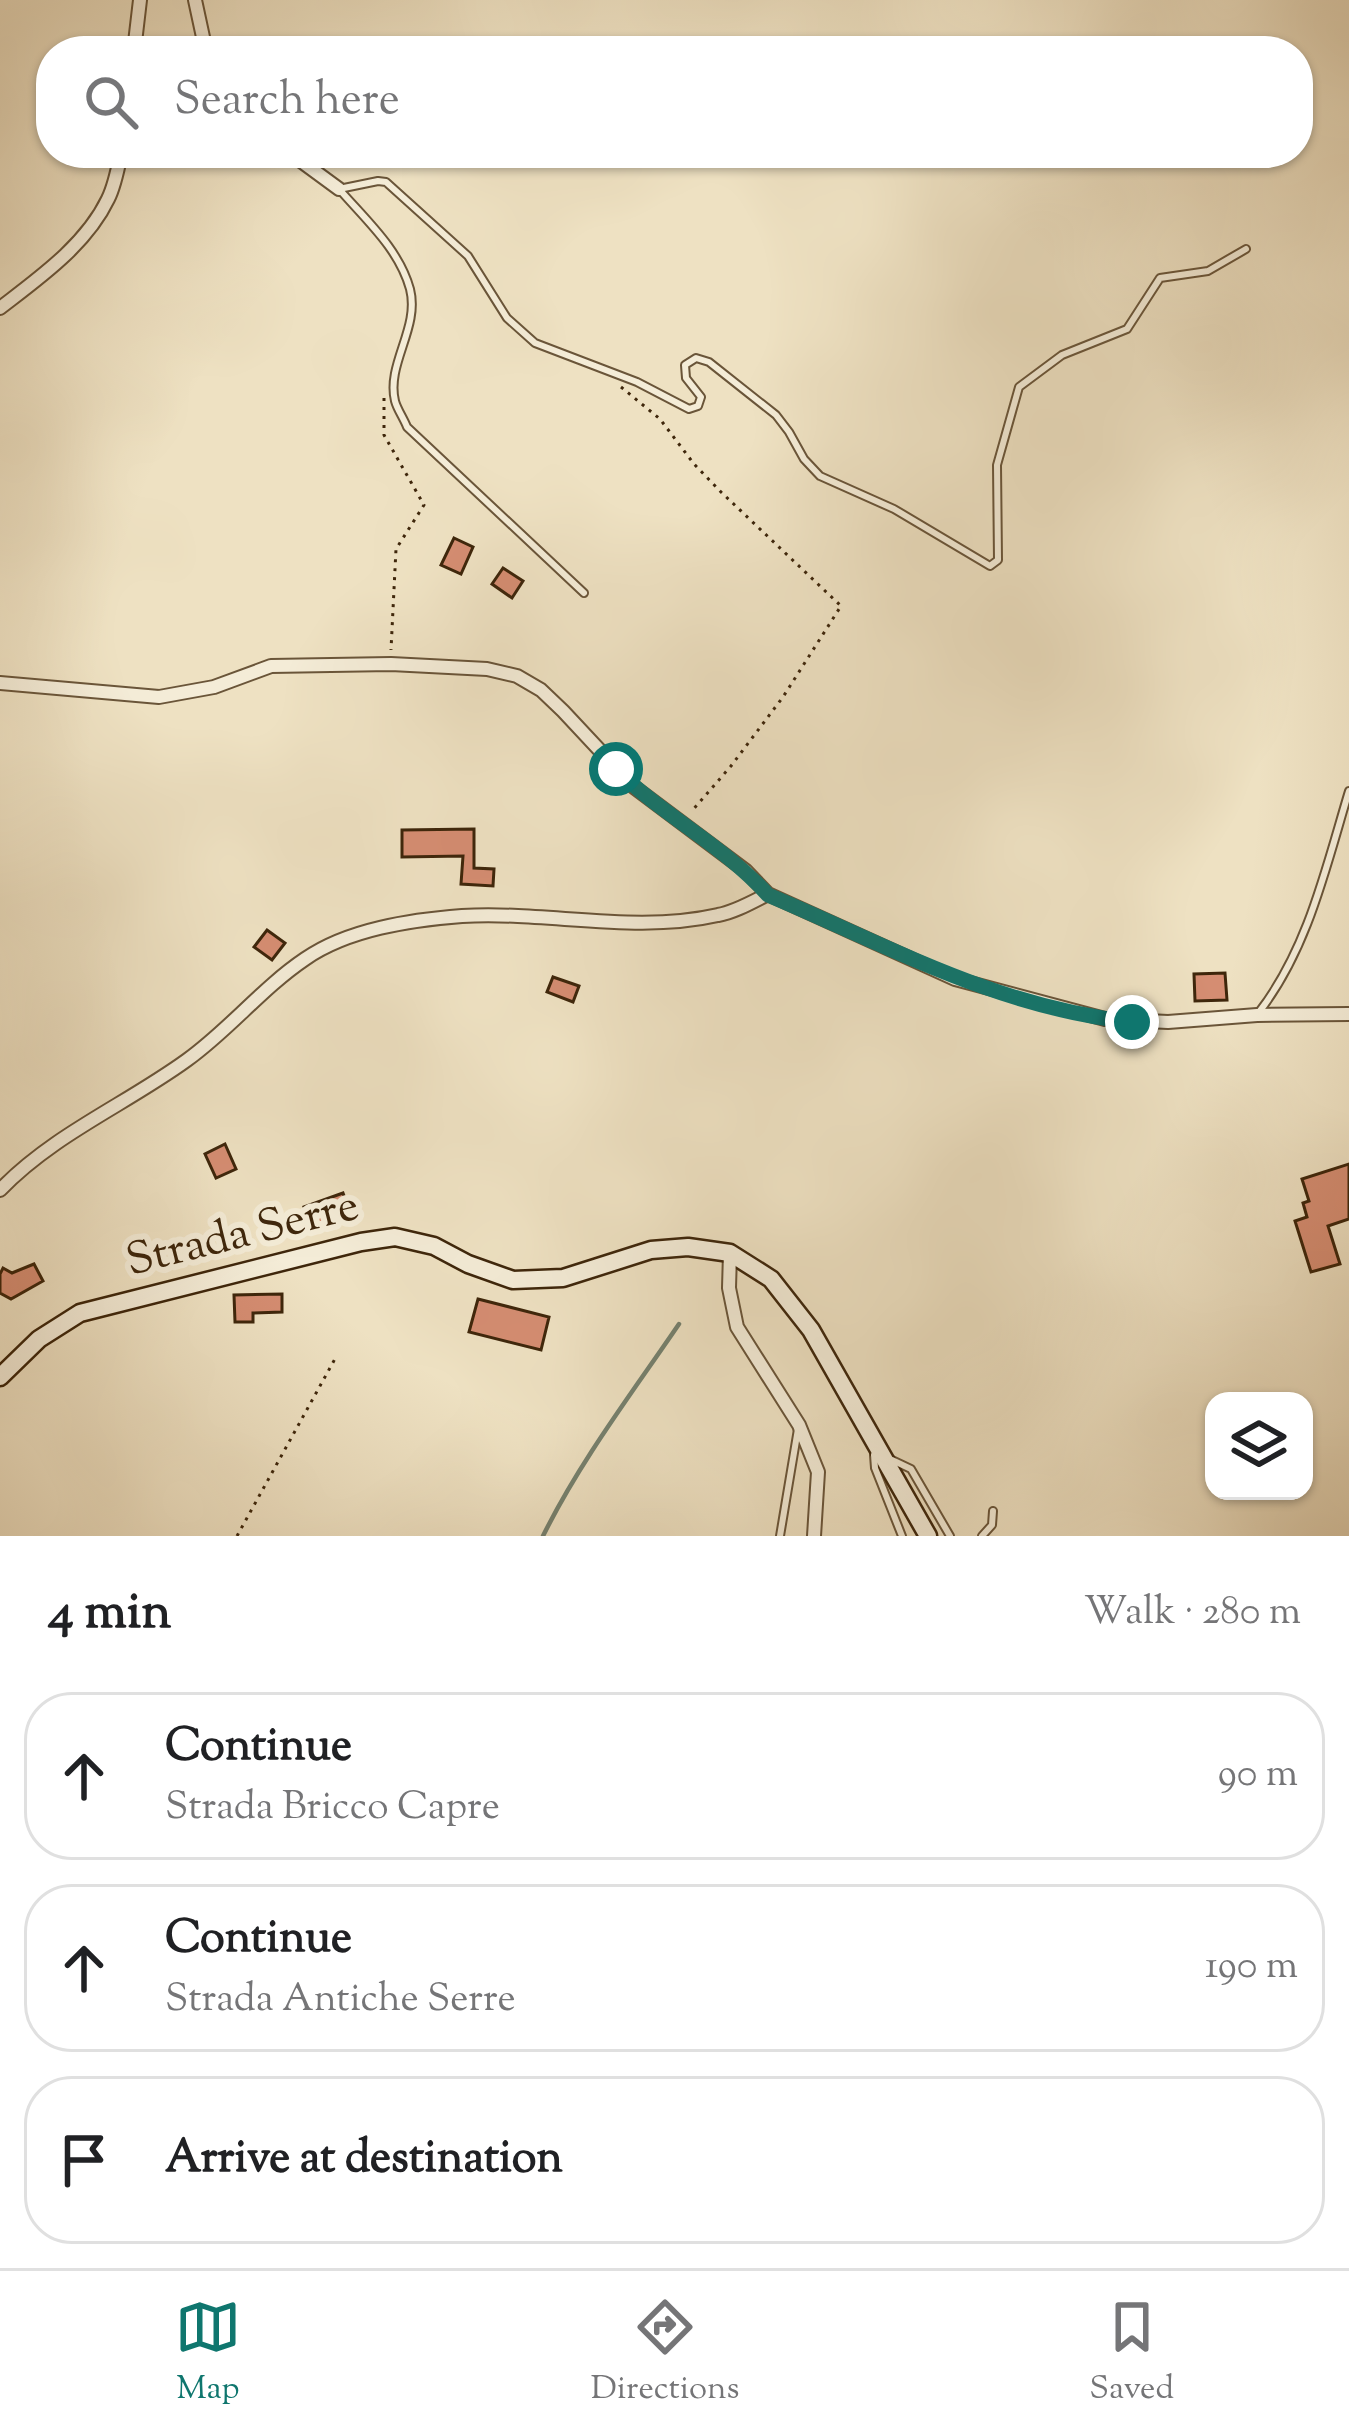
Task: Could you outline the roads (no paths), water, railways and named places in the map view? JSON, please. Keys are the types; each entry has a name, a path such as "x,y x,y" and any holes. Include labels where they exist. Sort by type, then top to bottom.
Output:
{"main road":[{"name":"Strada Serre","path":"0,1377 39,1339 80,1313 361,1242 395,1237 434,1246 513,1280 563,1279 651,1250 688,1247 730,1253"},
{"path":"730,1253 771,1279 811,1330 928,1536"}],"street":[{"path":"136,36 140,0"},
{"path":"195,0 203,36"},
{"path":"0,308 41,277 98,218 117,168"},
{"path":"310,168 339,189"},
{"path":"0,682 160,697 214,687 271,667 391,664 488,669 517,676 541,690 634,787 746,871 768,895 955,979 1065,1010 1132,1022 1349,1014"},
{"path":"0,1190 24,1165 188,1060 308,956 338,942 381,928 466,916 672,922 722,915 768,895"},
{"path":"730,1253 737,1327 799,1425 818,1472 814,1536"}],"lane":[{"path":"584,593 407,427 394,400 396,374 411,326 411,292 396,254 339,189 386,182 468,256 507,318 535,344 637,382 693,409 701,398 684,369 692,359 701,358 776,416 820,476 894,509 990,566 998,560 997,465 1019,387 1062,355 1127,329 1160,278 1208,271 1246,249"},
{"path":"1257,1015 1278,988 1296,951 1349,791"},
{"path":"780,1536 799,1425"},
{"path":"874,1440 875,1468 902,1536"},
{"path":"884,1457 911,1469 950,1536"},
{"path":"982,1536 992,1525 993,1511"}],"waterway":[{"path":"543,1536 590,1454 679,1324"}]}
